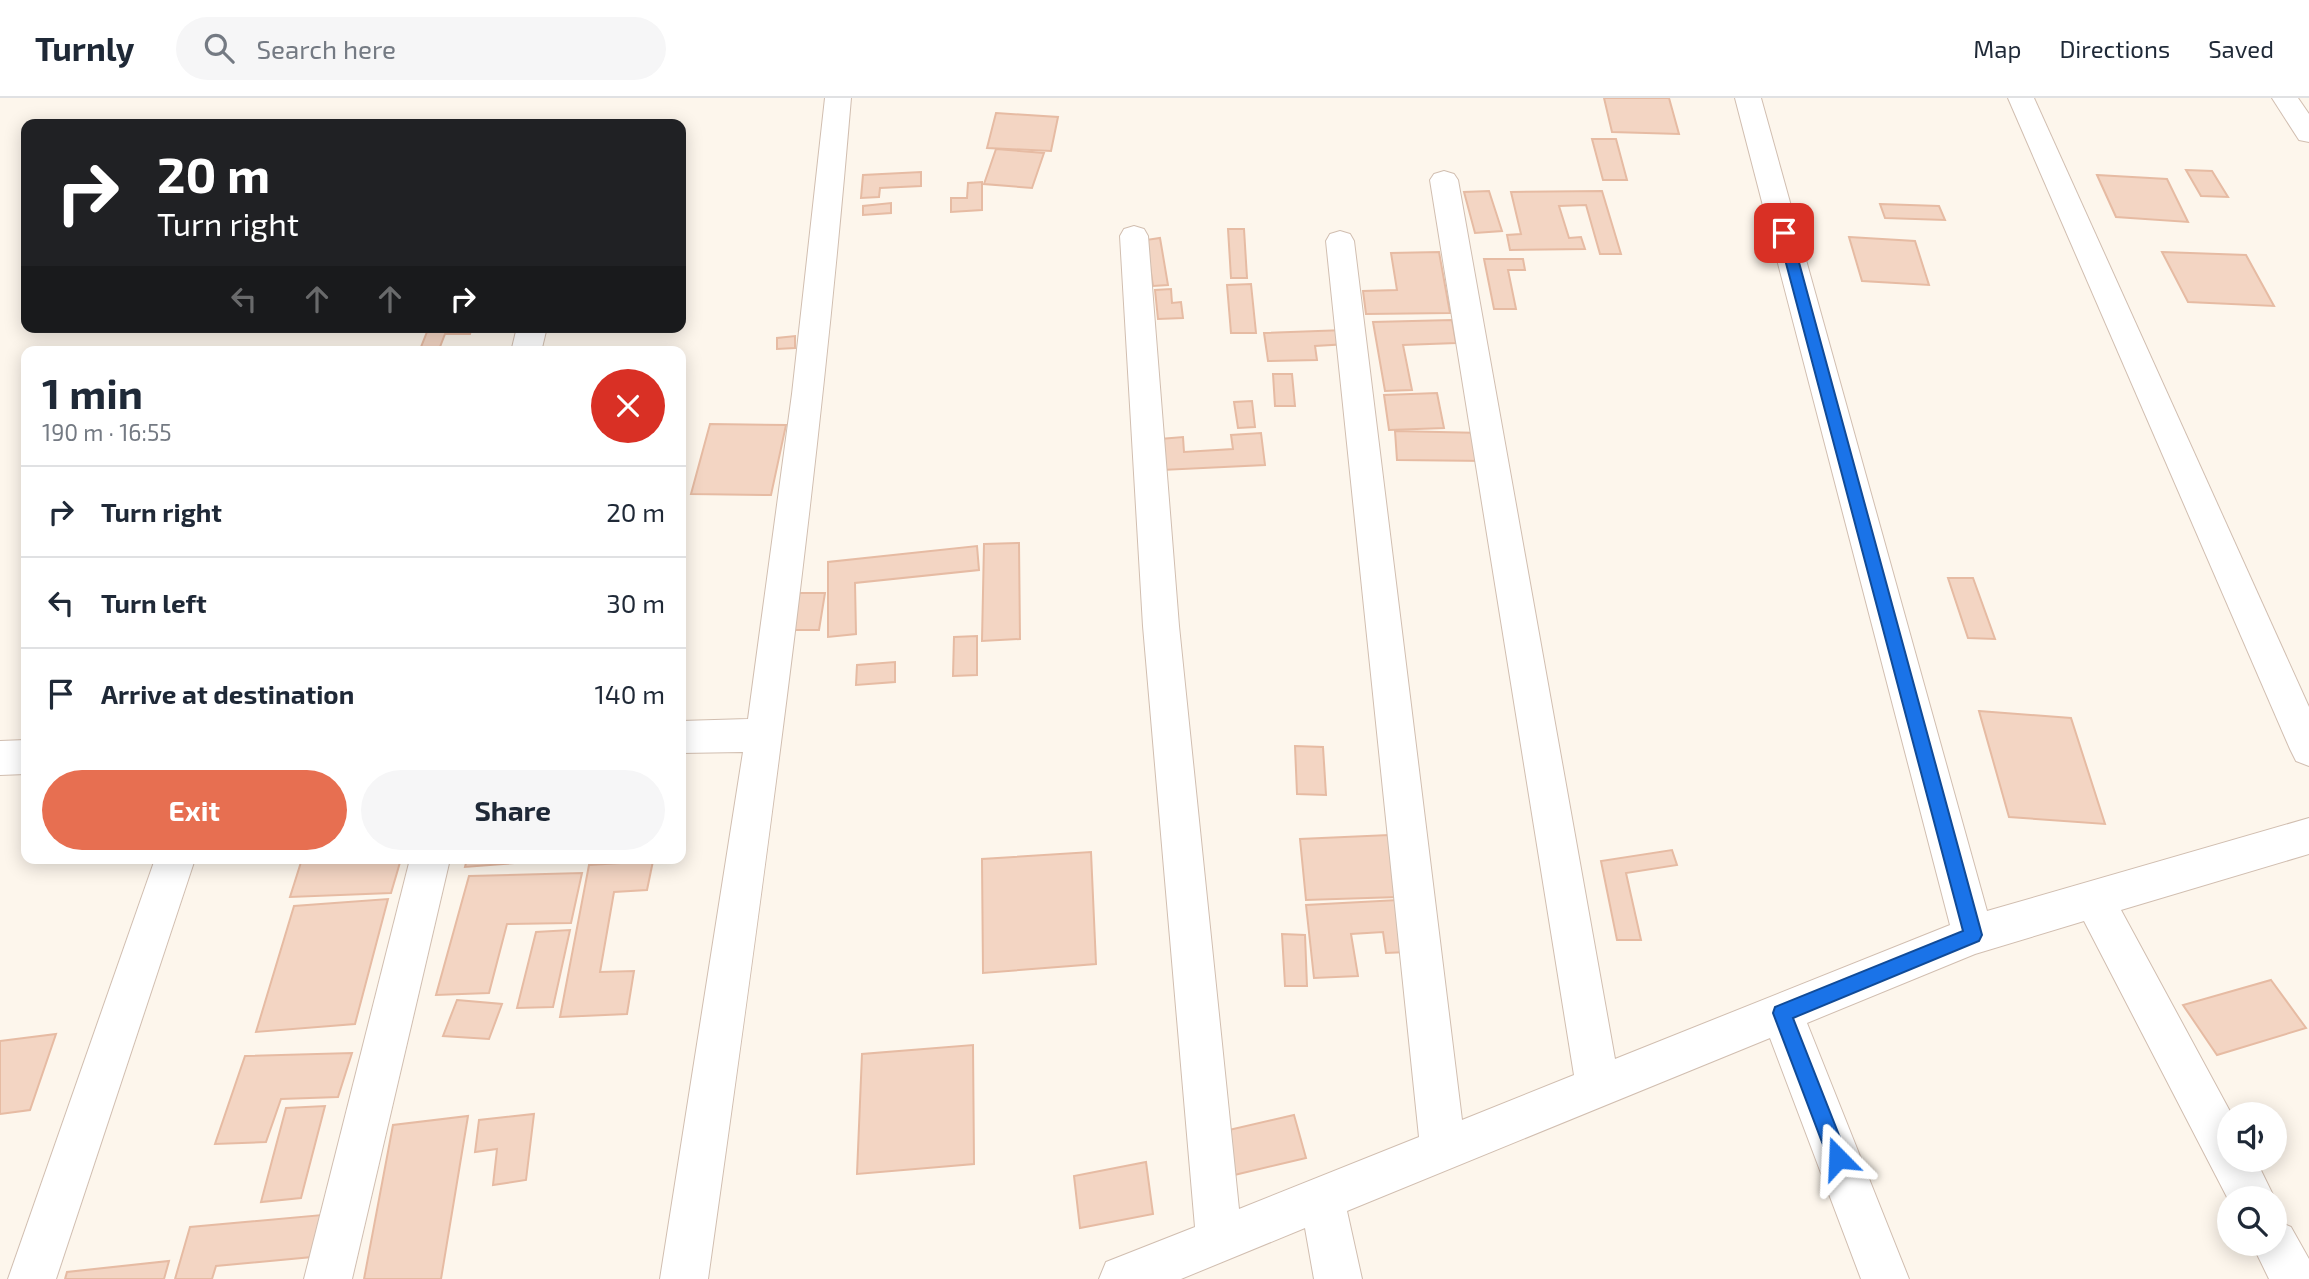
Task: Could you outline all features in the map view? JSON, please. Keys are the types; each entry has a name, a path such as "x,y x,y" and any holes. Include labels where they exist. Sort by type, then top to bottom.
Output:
{"street":[{"path":"684,1279 765,735 823,278 838,98"},
{"path":"1748,98 1973,935"},
{"path":"2021,98 2309,748"},
{"path":"2285,98 2309,134"},
{"path":"1444,180 1598,1087"},
{"path":"1134,236 1161,626 1219,1241"},
{"path":"1340,241 1443,1151"},
{"path":"686,737 765,735"},
{"path":"1123,1279 1973,935 2309,836"},
{"path":"33,1279 173,864"},
{"path":"328,1279 429,864"},
{"path":"2094,900 2217,1134"},
{"path":"1782,1013 1885,1279"},
{"path":"1322,1200 1338,1279"},
{"path":"2282,1256 2294,1279"}],"building":[{"path":"1604,98 1669,98 1679,134 1612,132"},
{"path":"996,113 1058,117 1051,151 987,148"},
{"path":"1592,139 1616,139 1627,180 1603,180"},
{"path":"996,149 1044,153 1032,188 984,184"},
{"path":"2186,170 2212,171 2228,197 2201,196"},
{"path":"921,172 921,186 880,188 879,197 861,198 863,175"},
{"path":"2097,175 2167,179 2188,222 2116,217"},
{"path":"982,182 982,210 951,212 951,198 967,198 968,183"},
{"path":"1489,191 1502,231 1475,233 1464,192"},
{"path":"1602,191 1621,254 1600,254 1586,205 1559,206 1569,238 1581,237 1585,249 1510,250 1507,235 1521,234 1511,192"},
{"path":"891,203 891,213 863,215 863,206"},
{"path":"1880,204 1939,206 1945,220 1885,218"},
{"path":"1228,229 1244,229 1247,278 1231,278"},
{"path":"1849,237 1915,241 1929,285 1862,281"},
{"path":"1160,238 1168,285 1153,286 1146,240"},
{"path":"1439,252 1450,313 1366,314 1363,291 1397,290 1391,253"},
{"path":"2162,252 2246,255 2274,306 2188,302"},
{"path":"1484,259 1523,259 1525,270 1508,270 1516,309 1494,309"},
{"path":"1251,284 1256,333 1231,333 1227,285"},
{"path":"1171,289 1172,303 1181,302 1183,318 1158,319 1155,290"},
{"path":"1452,320 1456,343 1403,345 1412,390 1385,391 1373,322"},
{"path":"1345,330 1348,344 1315,346 1317,360 1268,361 1264,333"},
{"path":"427,333 470,333 445,334 440,346 421,346"},
{"path":"795,336 795,348 777,349 777,338"},
{"path":"1273,374 1292,374 1295,406 1275,406"},
{"path":"1437,393 1444,428 1389,430 1384,395"},
{"path":"1252,401 1255,427 1238,428 1234,402"},
{"path":"710,424 786,425 771,495 691,494"},
{"path":"1395,431 1483,433 1487,461 1397,460"},
{"path":"1261,433 1265,465 1162,470 1160,439 1183,437 1184,452 1233,449 1231,435"},
{"path":"1019,543 1020,639 982,641 984,544"},
{"path":"977,546 979,570 855,583 856,634 828,637 828,562"},
{"path":"1948,578 1973,578 1995,639 1968,638"},
{"path":"791,593 825,593 819,630 785,630"},
{"path":"977,636 977,675 953,676 954,637"},
{"path":"895,662 895,682 856,685 857,665"},
{"path":"1979,711 2071,718 2105,824 2009,817"},
{"path":"1295,746 1323,747 1326,795 1297,794"},
{"path":"1389,835 1398,897 1306,900 1300,839"},
{"path":"1672,850 1677,865 1626,873 1641,940 1617,940 1601,861"},
{"path":"1091,852 1096,964 983,973 982,859"},
{"path":"300,864 400,864 391,893 290,897"},
{"path":"466,864 502,864 465,867"},
{"path":"652,864 647,890 614,892 600,972 634,971 627,1014 560,1017 589,865"},
{"path":"582,873 571,923 507,924 489,993 436,995 469,876"},
{"path":"388,899 355,1024 256,1032 294,906"},
{"path":"1398,900 1407,952 1386,953 1383,932 1351,934 1358,976 1314,978 1306,905"},
{"path":"570,930 553,1007 517,1008 536,932"},
{"path":"1282,934 1305,935 1307,986 1285,986"},
{"path":"2271,980 2306,1028 2217,1055 2183,1005"},
{"path":"457,1000 502,1004 489,1039 443,1036"},
{"path":"56,1034 30,1110 0,1114 0,1041"},
{"path":"973,1045 974,1164 857,1174 862,1054"},
{"path":"352,1053 338,1097 281,1099 266,1142 215,1144 245,1056"},
{"path":"325,1106 301,1198 261,1202 286,1108"},
{"path":"534,1114 526,1180 493,1185 497,1149 475,1152 479,1120"},
{"path":"1294,1115 1306,1158 1226,1177 1216,1133"},
{"path":"468,1116 441,1279 364,1279 393,1125"},
{"path":"1146,1162 1153,1214 1080,1228 1074,1176"},
{"path":"322,1215 312,1257 216,1266 212,1279 175,1279 190,1227"},
{"path":"169,1261 164,1279 65,1279 67,1272"}],"route":[{"path":"1784,233 1973,935 1782,1013 1838,1158"}]}
